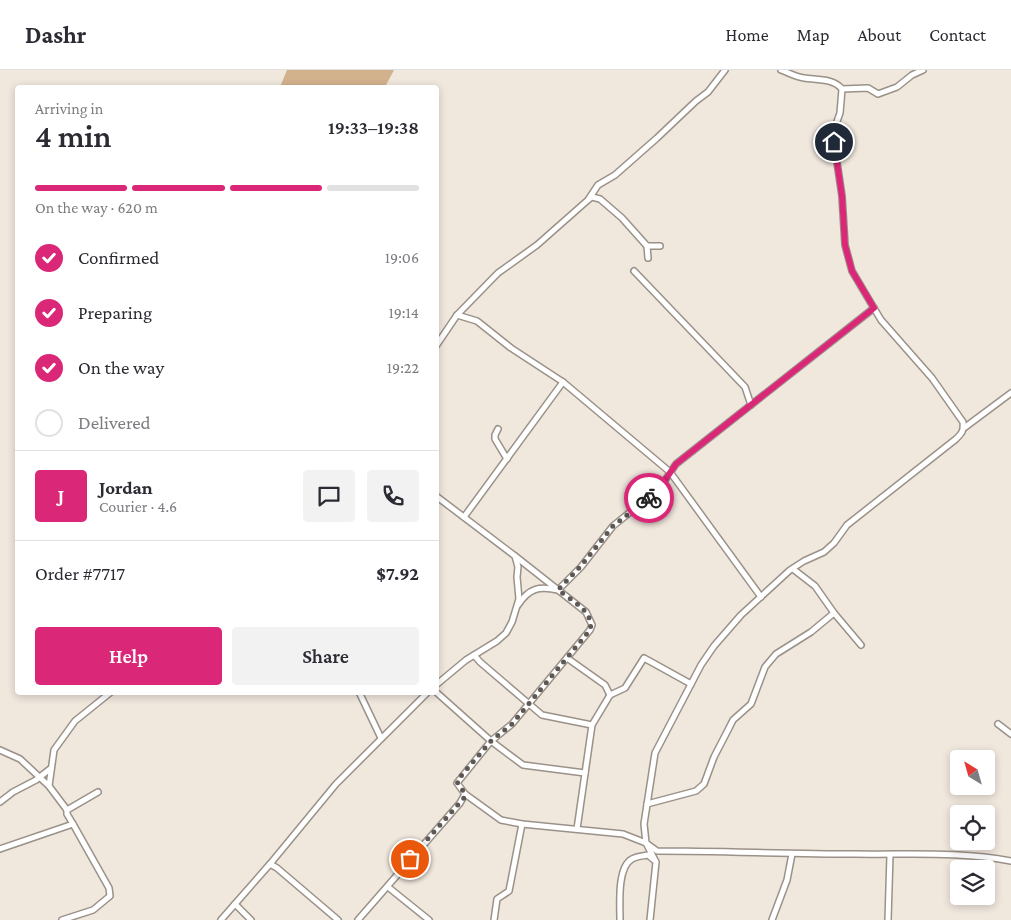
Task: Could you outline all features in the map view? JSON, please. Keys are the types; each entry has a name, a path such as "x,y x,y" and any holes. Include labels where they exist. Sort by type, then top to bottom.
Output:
{"street":[{"path":"588,200 598,185 630,163 708,92 725,70"},
{"path":"781,70 804,78 814,78 838,84 842,88 868,88 878,94 897,88 912,75 923,70"},
{"path":"842,88 840,113 835,127 834,142 842,196 845,245 852,271 881,320 946,397 963,422 964,428"},
{"path":"439,342 458,315 498,273 537,245 592,197 600,199 622,218 647,246 648,258"},
{"path":"647,246 660,246"},
{"path":"634,271 745,387 751,405"},
{"path":"558,590 580,567 613,526 659,489 676,464 874,308"},
{"path":"458,315 477,321 511,348 562,382 670,472 761,597"},
{"path":"464,517 562,382"},
{"path":"650,920 656,862 646,842 644,824 656,748 690,684 714,646 741,615 793,569 804,561 824,552 834,543 847,525 956,439 963,432 964,428 1011,393"},
{"path":"498,429 494,435 495,438 507,456"},
{"path":"439,498 586,612 592,625 590,630 512,724 491,741 457,782 465,794 501,820 522,824 623,834 646,842 657,851 890,855 902,853 968,856 1011,861"},
{"path":"439,683 506,633 512,622 519,599 518,567 515,556"},
{"path":"793,569 815,586 834,613 861,645"},
{"path":"518,605 522,598 538,588 558,590"},
{"path":"647,804 696,791 704,784 714,757 733,720 751,704 765,666 776,654 811,632 834,613"},
{"path":"474,655 528,705 542,715 592,725"},
{"path":"567,658 605,685 610,695"},
{"path":"577,829 592,725 610,695 625,688 644,658 690,684"},
{"path":"49,786 54,750 75,721 107,695"},
{"path":"360,695 381,738"},
{"path":"221,920 336,784 425,695"},
{"path":"439,695 491,741 523,764 585,773"},
{"path":"998,724 1011,734"},
{"path":"0,750 20,759 49,786 67,810 67,814 109,888 110,896 106,901 92,910 62,920"},
{"path":"0,802 13,792 40,778 50,769"},
{"path":"67,810 98,792"},
{"path":"358,920 460,803 465,794"},
{"path":"0,849 73,824"},
{"path":"494,920 498,900 509,891 522,824"},
{"path":"772,920 786,880 792,854"},
{"path":"620,920 623,870 630,859 638,856 648,855 656,862"},
{"path":"888,920 890,855"},
{"path":"270,864 338,920"},
{"path":"388,887 429,920"},
{"path":"235,904 251,920"}],"shaded area":[{"path":"287,70 394,70 386,85 281,85"}],"way so far":[{"path":"410,859 464,798 465,794 457,782 461,776 491,741 512,724 590,630 592,625 586,612 558,590 568,581 613,526 627,513 649,498"}],"route":[{"path":"649,498 659,489 676,464 874,308 852,271 845,245 842,196 834,142"}]}
